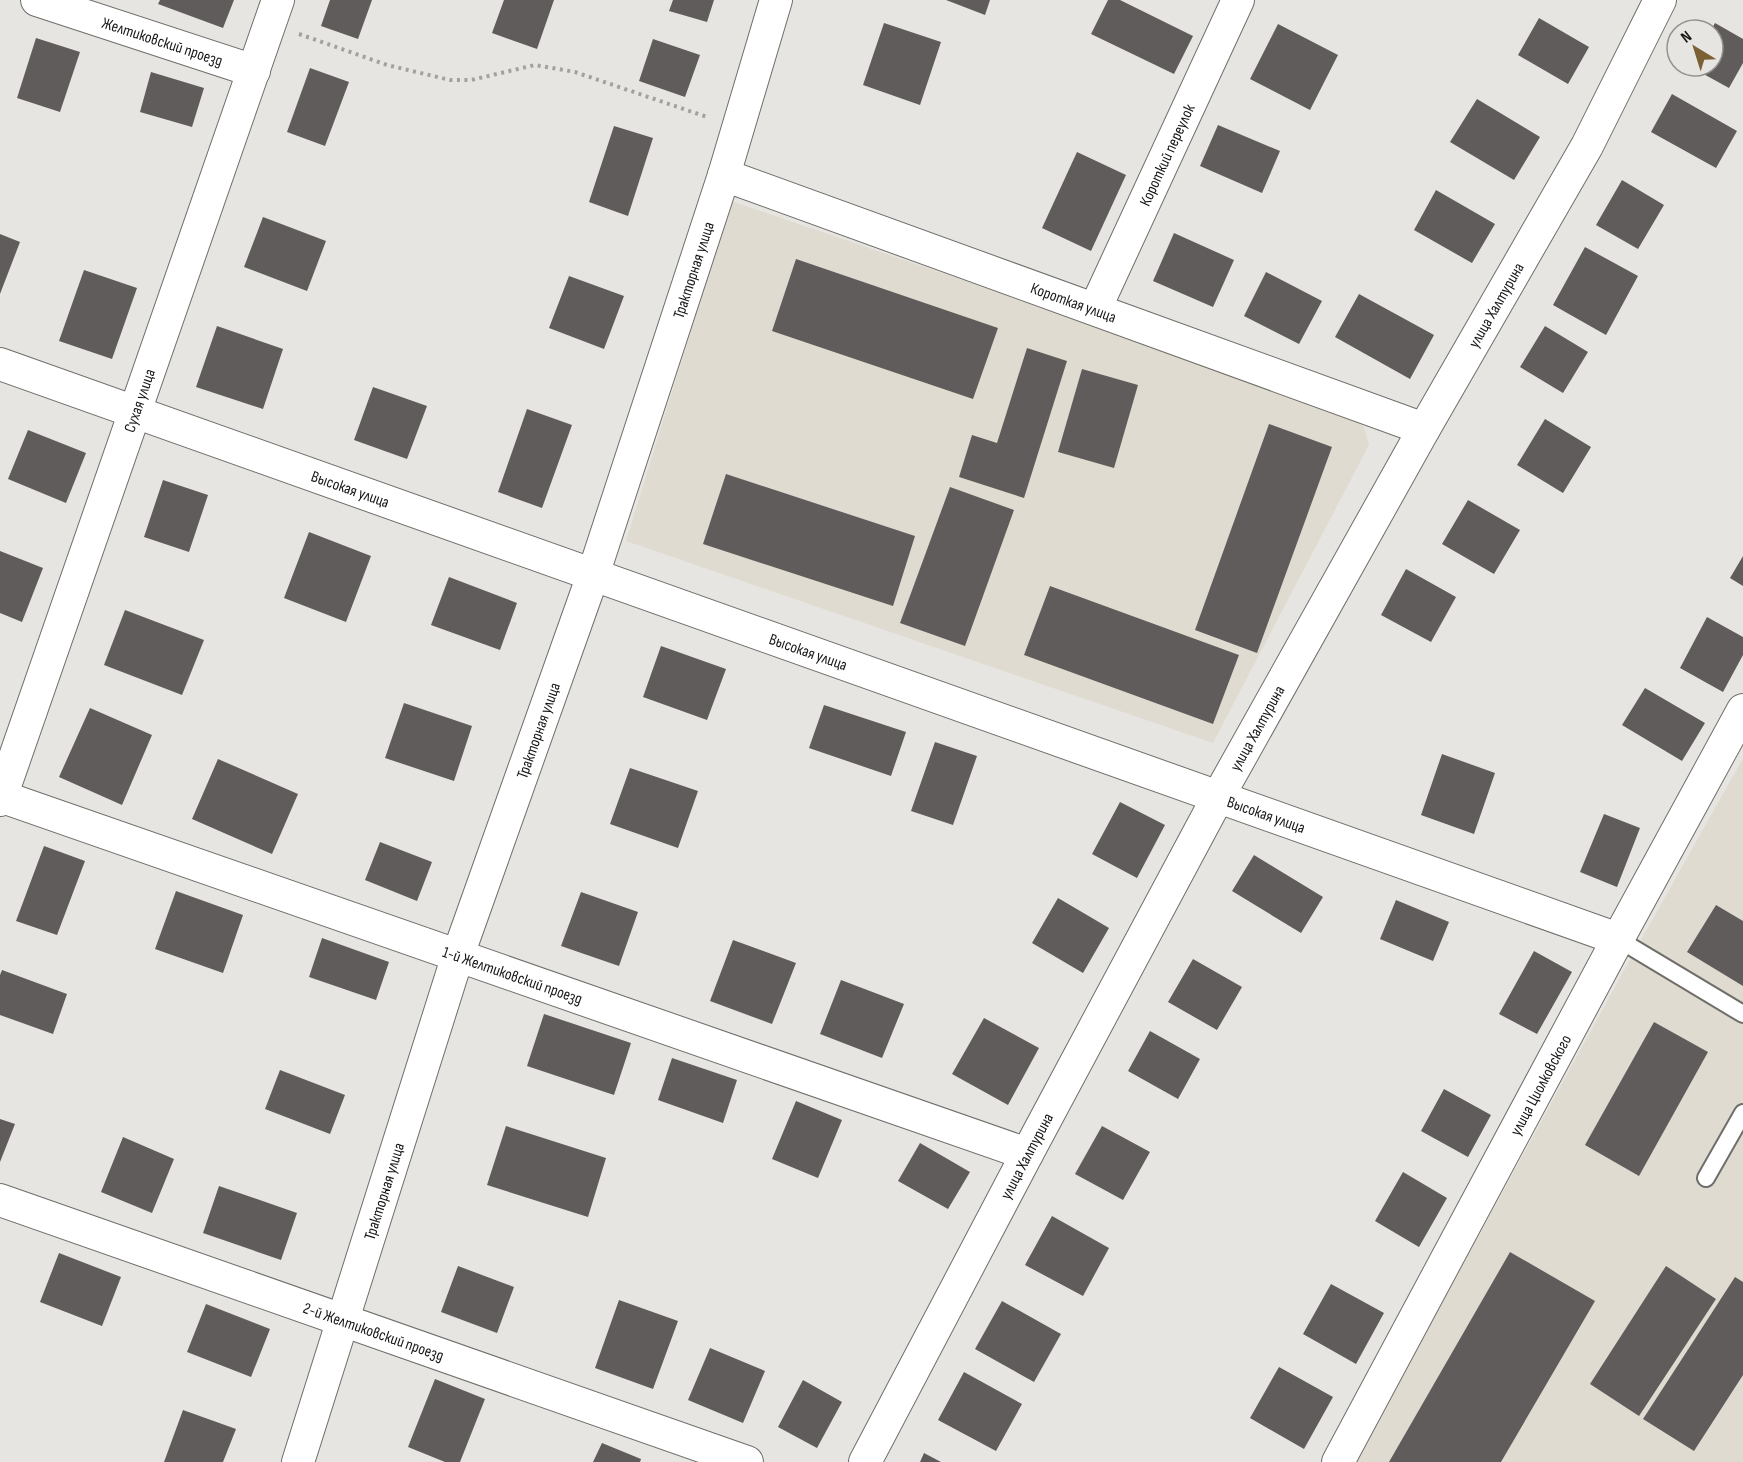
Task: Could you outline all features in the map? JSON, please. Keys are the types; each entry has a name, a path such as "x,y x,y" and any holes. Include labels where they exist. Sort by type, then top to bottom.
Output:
{"street":[{"name":"Желтиковский проезд","path":"37,0 254,70"},
{"name":"Тракторная улица","path":"298,1462 458,955 593,575 724,175 776,0"},
{"name":"Короткий переулок","path":"1095,309 1238,0"},
{"name":"улица Халтурина","path":"865,1462 1218,797 1424,429 1587,146 1660,0"},
{"name":"Сухая улица","path":"0,797 274,12"},
{"name":"Короткая улица","path":"724,175 1424,429"},
{"name":"Высокая улица","path":"0,364 1618,939"},
{"name":"улица Циолковского","path":"1338,1462 1743,710"},
{"name":"1-й Желтиковский проезд","path":"0,797 1027,1154"},
{"name":"2-й Желтиковский проезд","path":"0,1200 747,1462"}],"lane":[{"path":"1618,939 1743,1014"},
{"path":"1706,1178 1743,1113"}],"path":[{"path":"274,12 387,65 450,80 471,80 535,65 575,72 738,128"}],"shaded area":[{"path":"731,201 1347,411 1364,428 1369,445 1213,743 626,541"},
{"path":"1743,758 1743,1462 1355,1462 1622,974"}],"building":[{"path":"160,0 234,0 223,28 158,4"},
{"path":"330,0 372,0 358,39 321,26"},
{"path":"504,0 554,0 537,49 492,33"},
{"path":"673,0 714,0 707,22 669,11"},
{"path":"946,0 990,0 985,15"},
{"path":"1108,0 1120,0 1193,36 1174,74 1091,34"},
{"path":"1539,18 1589,47 1568,84 1518,55"},
{"path":"884,23 941,42 920,105 863,85"},
{"path":"1278,24 1338,55 1310,110 1250,79"},
{"path":"1725,29 1743,39 1743,63 1729,88 1711,78 1725,78"},
{"path":"36,38 80,52 60,112 17,98"},
{"path":"653,39 700,55 685,97 639,81"},
{"path":"310,68 349,82 325,146 287,132"},
{"path":"151,72 204,88 192,127 140,112"},
{"path":"1672,94 1737,131 1716,168 1651,132"},
{"path":"1477,99 1540,137 1514,180 1450,142"},
{"path":"1218,125 1280,151 1262,193 1200,166"},
{"path":"614,126 653,138 628,216 589,202"},
{"path":"1077,152 1126,175 1091,251 1042,228"},
{"path":"1622,180 1664,205 1638,249 1596,225"},
{"path":"1436,190 1495,224 1472,263 1414,230"},
{"path":"263,217 326,241 307,291 244,267"},
{"path":"1174,233 1234,260 1213,307 1153,281"},
{"path":"0,234 20,242 0,294"},
{"path":"1585,247 1638,276 1606,335 1553,305"},
{"path":"796,259 998,328 973,399 772,331"},
{"path":"84,270 137,288 112,359 59,341"},
{"path":"1266,272 1322,301 1299,344 1244,316"},
{"path":"569,276 624,296 604,349 549,328"},
{"path":"1359,294 1434,335 1410,379 1335,337"},
{"path":"217,326 283,349 263,409 196,387"},
{"path":"1545,326 1588,352 1563,393 1520,367"},
{"path":"1027,348 1067,361 1024,498 959,477 972,435 997,443"},
{"path":"1082,369 1138,385 1114,468 1058,452"},
{"path":"373,387 427,406 407,459 354,440"},
{"path":"527,409 572,425 542,508 498,492"},
{"path":"1545,419 1591,447 1563,493 1517,465"},
{"path":"1269,424 1332,447 1257,653 1195,630"},
{"path":"28,430 86,453 66,503 8,479"},
{"path":"726,474 915,536 893,606 703,544"},
{"path":"163,480 208,495 189,552 144,537"},
{"path":"950,487 1014,510 965,646 900,623"},
{"path":"1468,500 1520,530 1494,574 1442,544"},
{"path":"309,532 371,556 346,622 284,598"},
{"path":"0,551 43,568 22,622 0,613"},
{"path":"1743,556 1743,586 1730,578"},
{"path":"1406,569 1456,597 1431,642 1381,615"},
{"path":"449,577 517,603 500,650 431,625"},
{"path":"1050,586 1239,655 1213,724 1024,655"},
{"path":"125,610 204,640 182,695 104,665"},
{"path":"1707,617 1743,637 1743,655 1723,692 1680,668"},
{"path":"661,646 726,669 707,720 643,697"},
{"path":"1645,688 1705,723 1682,761 1622,725"},
{"path":"404,703 472,726 454,781 385,758"},
{"path":"824,705 906,732 891,776 809,748"},
{"path":"90,708 152,735 122,805 59,777"},
{"path":"935,742 977,756 953,825 911,811"},
{"path":"1442,754 1495,773 1474,834 1421,815"},
{"path":"218,759 298,794 272,854 192,819"},
{"path":"630,768 698,791 678,848 610,824"},
{"path":"1120,802 1165,825 1137,878 1092,854"},
{"path":"1604,814 1640,828 1617,887 1580,872"},
{"path":"380,842 432,862 417,901 365,880"},
{"path":"44,846 85,861 57,935 16,921"},
{"path":"1254,855 1323,897 1301,933 1232,891"},
{"path":"176,891 243,915 223,973 155,949"},
{"path":"581,892 638,912 619,966 561,946"},
{"path":"1058,898 1109,928 1083,973 1032,943"},
{"path":"1396,900 1449,922 1433,961 1380,939"},
{"path":"1716,905 1743,921 1743,986 1687,952"},
{"path":"322,938 389,962 376,1000 309,977"},
{"path":"733,940 796,963 772,1024 710,1001"},
{"path":"1534,951 1572,972 1537,1034 1499,1014"},
{"path":"1193,959 1242,987 1217,1030 1168,1002"},
{"path":"2,970 67,994 53,1034 0,1015"},
{"path":"841,980 904,1004 882,1058 820,1034"},
{"path":"544,1014 631,1043 614,1095 527,1066"},
{"path":"984,1018 1039,1048 1008,1105 952,1074"},
{"path":"1654,1022 1708,1052 1639,1176 1585,1145"},
{"path":"1150,1031 1200,1059 1178,1099 1128,1071"},
{"path":"672,1058 737,1080 723,1123 658,1100"},
{"path":"280,1070 345,1095 330,1134 265,1109"},
{"path":"1444,1089 1491,1115 1468,1157 1421,1131"},
{"path":"796,1101 842,1120 818,1178 772,1159"},
{"path":"0,1119 15,1124 0,1162"},
{"path":"506,1126 606,1158 588,1217 487,1185"},
{"path":"1102,1126 1150,1152 1123,1200 1075,1174"},
{"path":"123,1137 174,1159 152,1213 101,1192"},
{"path":"920,1143 970,1172 948,1209 898,1181"},
{"path":"1403,1172 1447,1198 1419,1247 1375,1221"},
{"path":"219,1186 297,1213 281,1260 203,1233"},
{"path":"1052,1216 1109,1248 1083,1296 1025,1265"},
{"path":"1510,1252 1595,1301 1501,1462 1389,1462"},
{"path":"59,1253 121,1277 102,1326 40,1302"},
{"path":"458,1266 514,1287 497,1333 441,1312"},
{"path":"1666,1266 1716,1299 1639,1416 1590,1384"},
{"path":"1735,1277 1743,1282 1743,1375 1694,1451 1643,1419"},
{"path":"1331,1284 1384,1313 1356,1364 1303,1334"},
{"path":"619,1300 678,1321 653,1389 595,1368"},
{"path":"1002,1301 1061,1334 1034,1382 975,1349"},
{"path":"206,1304 270,1329 251,1377 187,1352"},
{"path":"710,1348 765,1371 743,1423 688,1400"},
{"path":"1279,1367 1333,1397 1304,1449 1250,1418"},
{"path":"964,1372 1022,1404 996,1451 938,1420"},
{"path":"435,1379 485,1399 460,1462 445,1462 408,1447"},
{"path":"803,1380 842,1402 817,1448 778,1427"},
{"path":"183,1410 236,1429 223,1462 164,1462"},
{"path":"602,1443 641,1459 640,1462 593,1462"},
{"path":"924,1453 941,1462 920,1462"}]}
